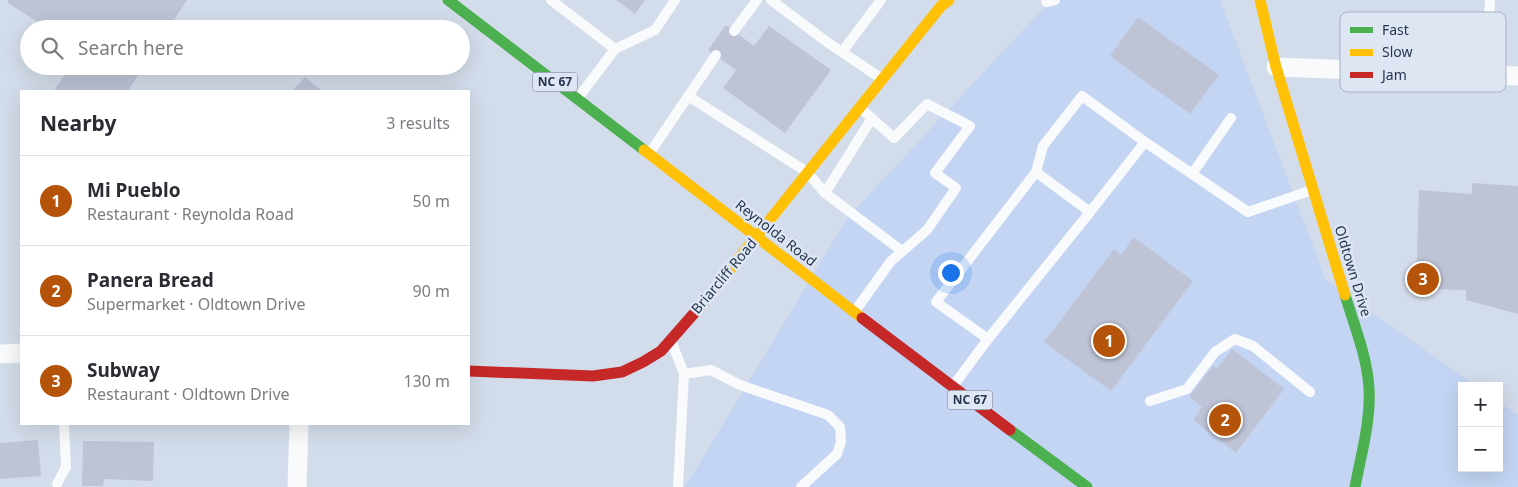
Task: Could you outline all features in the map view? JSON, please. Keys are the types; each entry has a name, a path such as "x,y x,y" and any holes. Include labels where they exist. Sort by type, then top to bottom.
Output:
{"street":[{"name":"Reynolda Road","path":"448,0 952,387 1086,487"},
{"name":"Briarcliff Road","path":"470,371 584,376 622,372 661,351 714,291 882,79 941,6 949,0"},
{"name":"Oldtown Drive","path":"1260,0 1276,66 1364,358 1369,388 1368,422 1355,487"},
{"path":"1276,66 1340,69"},
{"path":"0,354 20,352"},
{"path":"297,487 299,425"}],"lane":[{"path":"551,0 615,49"},
{"path":"577,99 615,49 655,30 674,0"},
{"path":"734,31 757,0"},
{"path":"771,0 882,79"},
{"path":"842,52 877,2"},
{"path":"649,154 716,55"},
{"path":"688,96 807,172 825,193 902,251"},
{"path":"988,339 936,302 1036,172 1044,146 1082,96 1145,142 1248,212 1314,190"},
{"path":"854,312 891,260 927,230 956,188 935,173 970,126 927,104 894,138 859,108"},
{"path":"825,193 872,118"},
{"path":"1192,174 1231,118"},
{"path":"952,387 1145,142"},
{"path":"1036,172 1090,212"},
{"path":"671,339 684,374 678,487"},
{"path":"1150,401 1187,389 1215,352 1235,339 1253,346 1310,392"},
{"path":"684,374 711,370 740,385 828,416 840,427 841,442 837,454 801,487"},
{"path":"57,484 66,467 64,425"}],"shaded area":[{"path":"1051,0 1220,0 1326,280 1470,382 1458,382 1458,472 1503,472 1503,405 1518,415 1518,487 685,487 848,217"}],"building":[{"path":"8,0 187,0 174,20 35,20 8,3"},
{"path":"616,0 645,0 635,14"},
{"path":"1138,17 1219,75 1190,114 1110,56"},
{"path":"726,25 754,46 769,26 831,70 785,133 723,88 736,70 708,50"},
{"path":"64,75 138,75 129,90 55,90"},
{"path":"305,77 321,90 293,90"},
{"path":"1472,183 1518,186 1518,314 1466,300 1466,290 1416,289 1419,190 1472,194"},
{"path":"1134,237 1193,281 1111,391 1044,342 1114,249 1121,255"},
{"path":"1232,349 1284,389 1236,453 1193,420 1202,407 1189,396 1213,366 1217,369"},
{"path":"38,440 41,476 0,479 0,443"},
{"path":"83,441 154,442 153,481 104,479 103,486 82,486"}],"traffic: fast":[{"path":"448,0 644,150"},
{"path":"1345,295 1363,352 1369,388 1367,425 1355,487"},
{"path":"1010,430 1087,487"}],"traffic: slow":[{"path":"704,302 941,6 949,0"},
{"path":"1260,0 1276,67 1345,295"},
{"path":"644,150 862,318"}],"traffic: jam":[{"path":"470,371 593,376 622,372 661,351 704,302"},
{"path":"862,318 1010,430"}],"place":[{"name":"Subway","path":"1423,279"},
{"name":"Mi Pueblo","path":"1109,341"},
{"name":"Panera Bread","path":"1225,420"}]}
